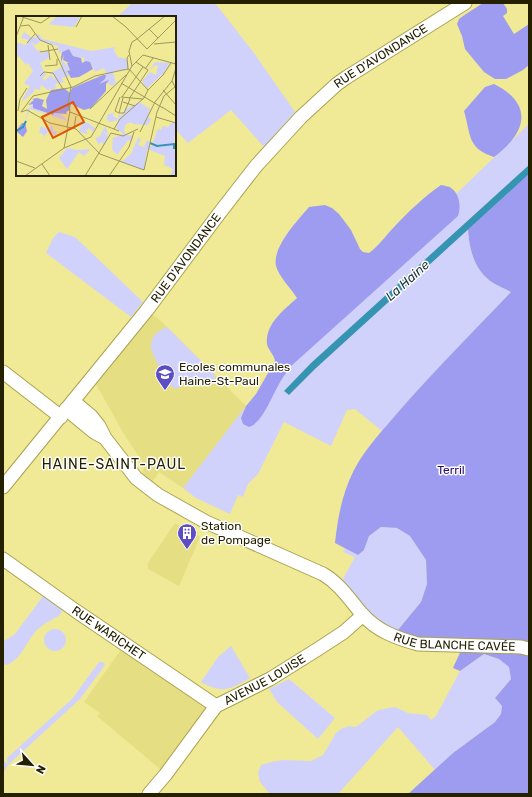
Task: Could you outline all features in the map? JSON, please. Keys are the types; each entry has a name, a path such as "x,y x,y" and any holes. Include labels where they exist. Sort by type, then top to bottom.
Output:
{"street":[{"name":"RUE D'AVONDANCE","path":"3,486 147,310 256,166 301,117 337,84 347,77 466,3"},
{"name":"RUE BLANCHE CAVÉE","path":"3,372 67,409 91,416 99,426 105,438 136,478 158,495 206,522 323,574 339,586 363,615 382,631 418,644 522,647 529,649"},
{"name":"RUE WARICHET","path":"3,559 76,611 216,706"},
{"name":"AVENUE LOUISE","path":"149,794 166,774 216,706 270,679 312,653 344,632 363,615"}],"shaded area":[{"path":"132,3 215,3 254,53 295,112 264,147 231,110 188,143 176,130 176,16 118,16"},
{"path":"529,124 529,165 311,363 284,391 289,395 315,369 468,229 473,257 480,270 491,282 511,292 416,392 382,431 355,409 347,410 331,446 284,422 258,474 248,484 243,497 238,495 230,514 196,498 183,488 246,406 241,418 278,385 290,367 459,201 456,194"},
{"path":"59,232 75,237 143,302 131,317 46,253 53,238"},
{"name":"Ecoles communales Haine-St-Paul","path":"147,310 162,322 246,406 183,488 159,472 153,481 140,477 145,466 124,434 92,377"},
{"path":"167,327 215,375 215,382 209,384 185,381 180,388 174,388 170,385 156,361 151,348 152,340 155,334"},
{"path":"175,523 200,537 179,586 148,569 148,563"},
{"path":"381,527 397,528 410,536 426,560 427,584 421,602 393,636 339,586 355,557 343,552 345,548 358,555 364,550 369,536"},
{"path":"43,596 62,610 61,614 42,626 33,634 16,659 6,665 3,664 4,641 15,634"},
{"path":"55,629 59,630 65,636 65,644 59,650 55,651 51,650 45,644 44,640 45,636 51,630"},
{"path":"125,644 214,704 166,774 97,716 100,713 84,702"},
{"path":"231,646 250,678 226,689 215,688 201,682 218,657"},
{"path":"484,654 499,659 509,666 511,679 495,698 502,706 501,714 495,722 453,753 435,770 398,727 338,794 270,794 260,782 258,773 261,765 283,760 311,761 323,755 336,733 341,729 349,726 356,727 378,710 395,707 408,713 427,715 431,720 436,716 460,671"},
{"path":"99,662 103,662 105,665 80,699 8,765 7,758 72,699"},
{"path":"289,679 335,718 318,739 278,703 269,689"},
{"path":"3,759 8,765 3,773"}],"green space":[{"path":"483,3 503,3 507,9 507,13 503,16 514,34 529,24 529,65 506,79 495,79 484,72 465,49 457,24 459,19"},
{"path":"494,84 515,100 520,109 521,118 519,127 514,137 506,147 494,157 485,153 474,145 469,134 464,111 485,87"},
{"name":"Terril","path":"529,174 529,794 408,794 453,753 495,722 501,714 502,706 495,698 511,679 509,667 499,659 484,654 460,671 453,668 463,646 393,636 421,602 427,584 426,560 410,536 397,528 381,527 369,536 364,550 358,555 335,543 339,514 354,470 370,446 427,380 511,292 491,282 480,270 473,257 468,229"},
{"path":"441,185 450,187 458,197 458,216 290,367 279,384 266,410 254,425 249,427 243,424 241,418 246,406 256,394 275,361 267,344 269,330 276,318 297,298 280,274 276,266 276,259 282,242 299,219 309,207 325,205 332,208 339,214 351,230 360,249 363,252 369,253 411,210"}],"water":[{"name":"La Haine","path":"529,165 529,174 315,369 289,395 284,391 311,363"}],"place":[{"name":"Ecoles communales Haine-St-Paul","path":"165,391"},
{"name":"Station de Pompage","path":"187,550"}],"district":[{"name":"HAINE-SAINT-PAUL","path":"114,464"}]}
